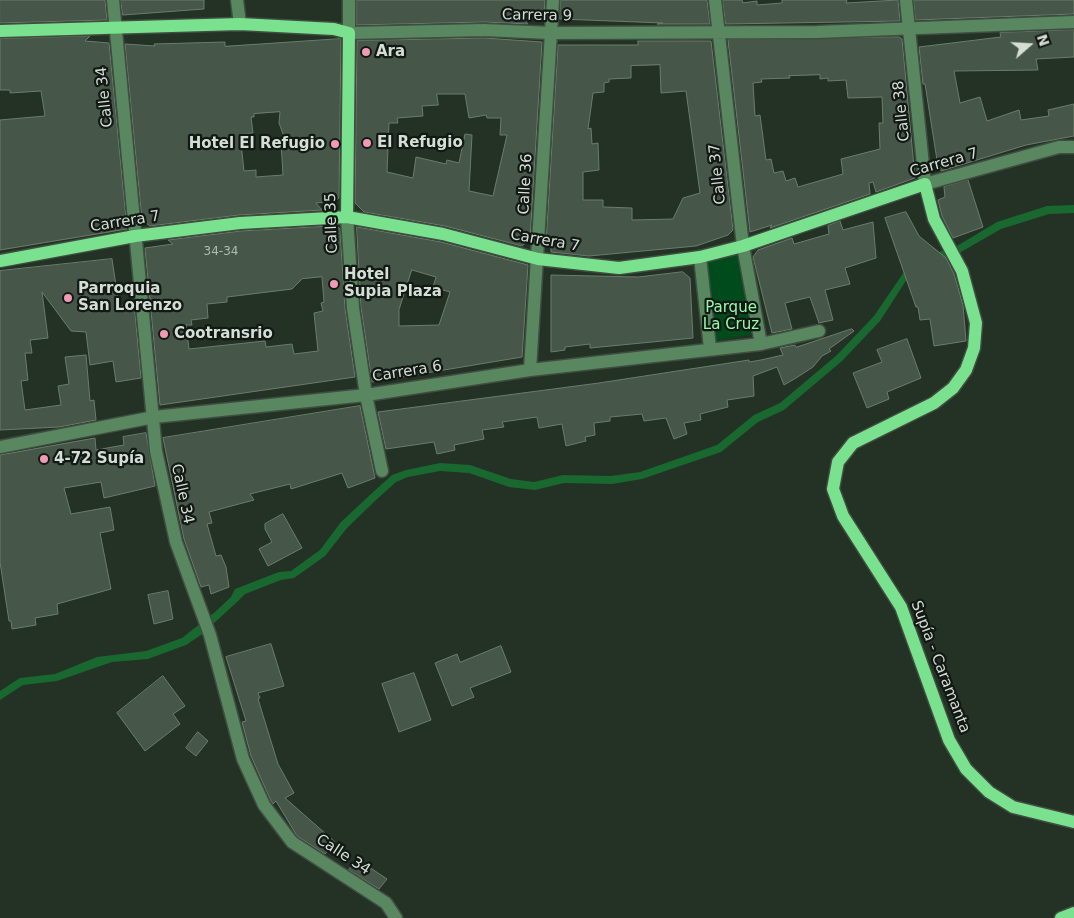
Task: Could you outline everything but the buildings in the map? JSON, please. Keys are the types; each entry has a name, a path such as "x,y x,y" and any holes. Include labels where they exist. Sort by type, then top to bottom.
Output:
{"main road":[{"name":"Carrera 9","path":"0,31 114,26 240,24 334,29 349,33"},
{"name":"Calle 35","path":"347,216 349,33"},
{"name":"Carrera 7","path":"0,261 135,236 240,223 347,216 443,234 538,259 619,268 700,257 743,246 925,184"},
{"name":"Calle 38","path":"925,184 934,219 962,271"},
{"name":"Supía - Caramanta","path":"962,271 976,323 974,348 966,370 953,388 934,403 853,443 838,462 833,489 843,516 901,607 949,740 966,769 989,792 1013,807 1074,822"},
{"path":"1061,918 1074,913"}],"street":[{"name":"Calle 34","path":"113,0 156,451 168,512 198,607 210,635 243,759 252,782 273,818 292,842 386,903 396,918"},
{"path":"237,0 240,24"},
{"name":"Calle 35","path":"349,0 349,33"},
{"name":"Calle 36","path":"530,370 553,0"},
{"name":"Calle 37","path":"715,0 743,246 761,344"},
{"name":"Calle 38","path":"906,0 925,184"},
{"name":"Carrera 9","path":"349,33 484,30 551,33 817,32 1074,22"},
{"name":"Carrera 7","path":"925,184 1059,147 1074,147"},
{"name":"Calle 35","path":"347,216 353,308 366,395 382,471"},
{"path":"700,257 710,348"},
{"name":"Carrera 6","path":"0,447 154,417 366,395 530,370 710,348 761,344 819,331"}],"green space":[{"name":"Parque La Cruz","path":"741,250 756,334 713,341 704,261"}],"shaded area":[{"path":"1074,205 1074,213 1049,214 1001,229 961,252 928,264 907,279 880,321 842,361 784,410 758,422 721,452 642,479 612,484 564,483 535,490 509,487 469,473 440,471 408,477 396,482 376,500 347,528 325,556 294,578 281,580 245,594 201,635 186,645 148,659 112,662 57,681 23,685 0,700 0,691 20,678 55,674 97,657 146,651 182,638 215,612 231,597 235,589 279,572 291,571 320,550 341,522 371,494 392,475 406,470 440,463 470,465 511,479 534,482 563,475 611,476 640,472 717,445 754,415 780,403 837,355 874,316 904,272 924,257 957,246 997,222 1047,206"}],"place":[{"name":"Ara","path":"366,52"},
{"name":"El Refugio","path":"367,143"},
{"name":"Hotel El Refugio","path":"335,144"},
{"name":"Hotel Supia Plaza","path":"334,284"},
{"name":"Parroquia San Lorenzo","path":"68,298"},
{"name":"Cootransrio","path":"164,334"},
{"name":"4-72 Supía","path":"44,459"}]}
